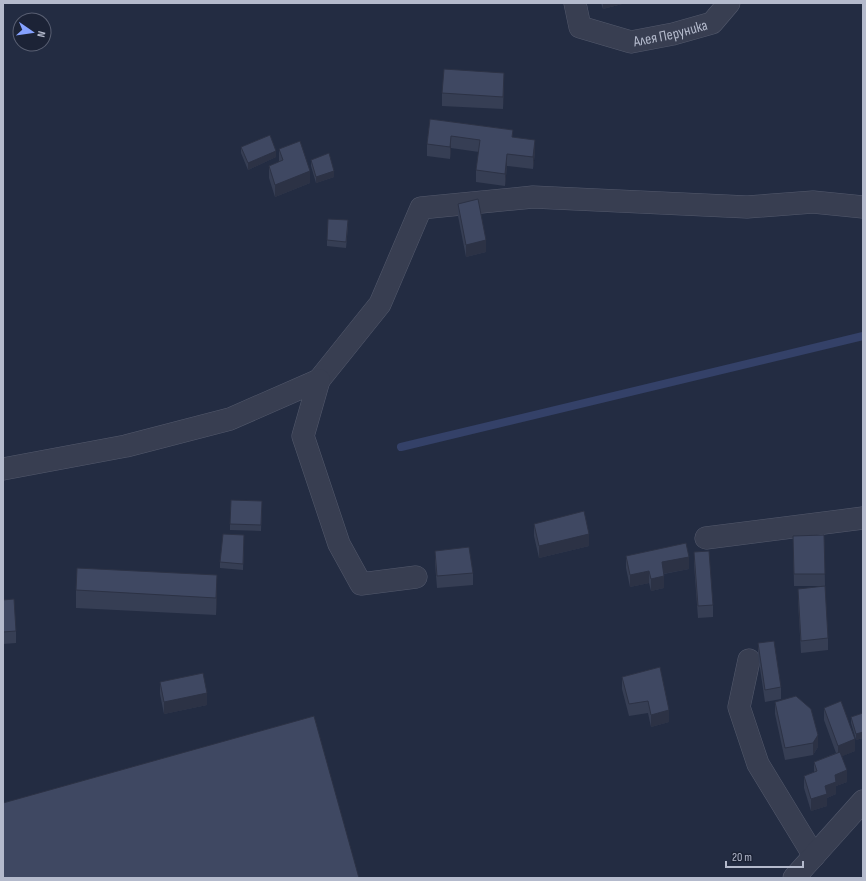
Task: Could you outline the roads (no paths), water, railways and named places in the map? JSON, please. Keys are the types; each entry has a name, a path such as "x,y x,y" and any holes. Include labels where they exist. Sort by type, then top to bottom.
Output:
{"street":[{"name":"Алея Перуника","path":"575,3 580,27 631,42 673,34 712,23 729,3"},
{"path":"416,577 361,584 340,544 303,436 319,380 380,304 421,208 533,197 747,207 813,202 863,207"},
{"path":"3,469 126,446 230,419 319,380"},
{"path":"706,538 863,518"},
{"path":"749,660 739,707 758,764 814,856"},
{"path":"794,878 863,801"}],"waterway":[{"path":"401,447 863,336"}]}
